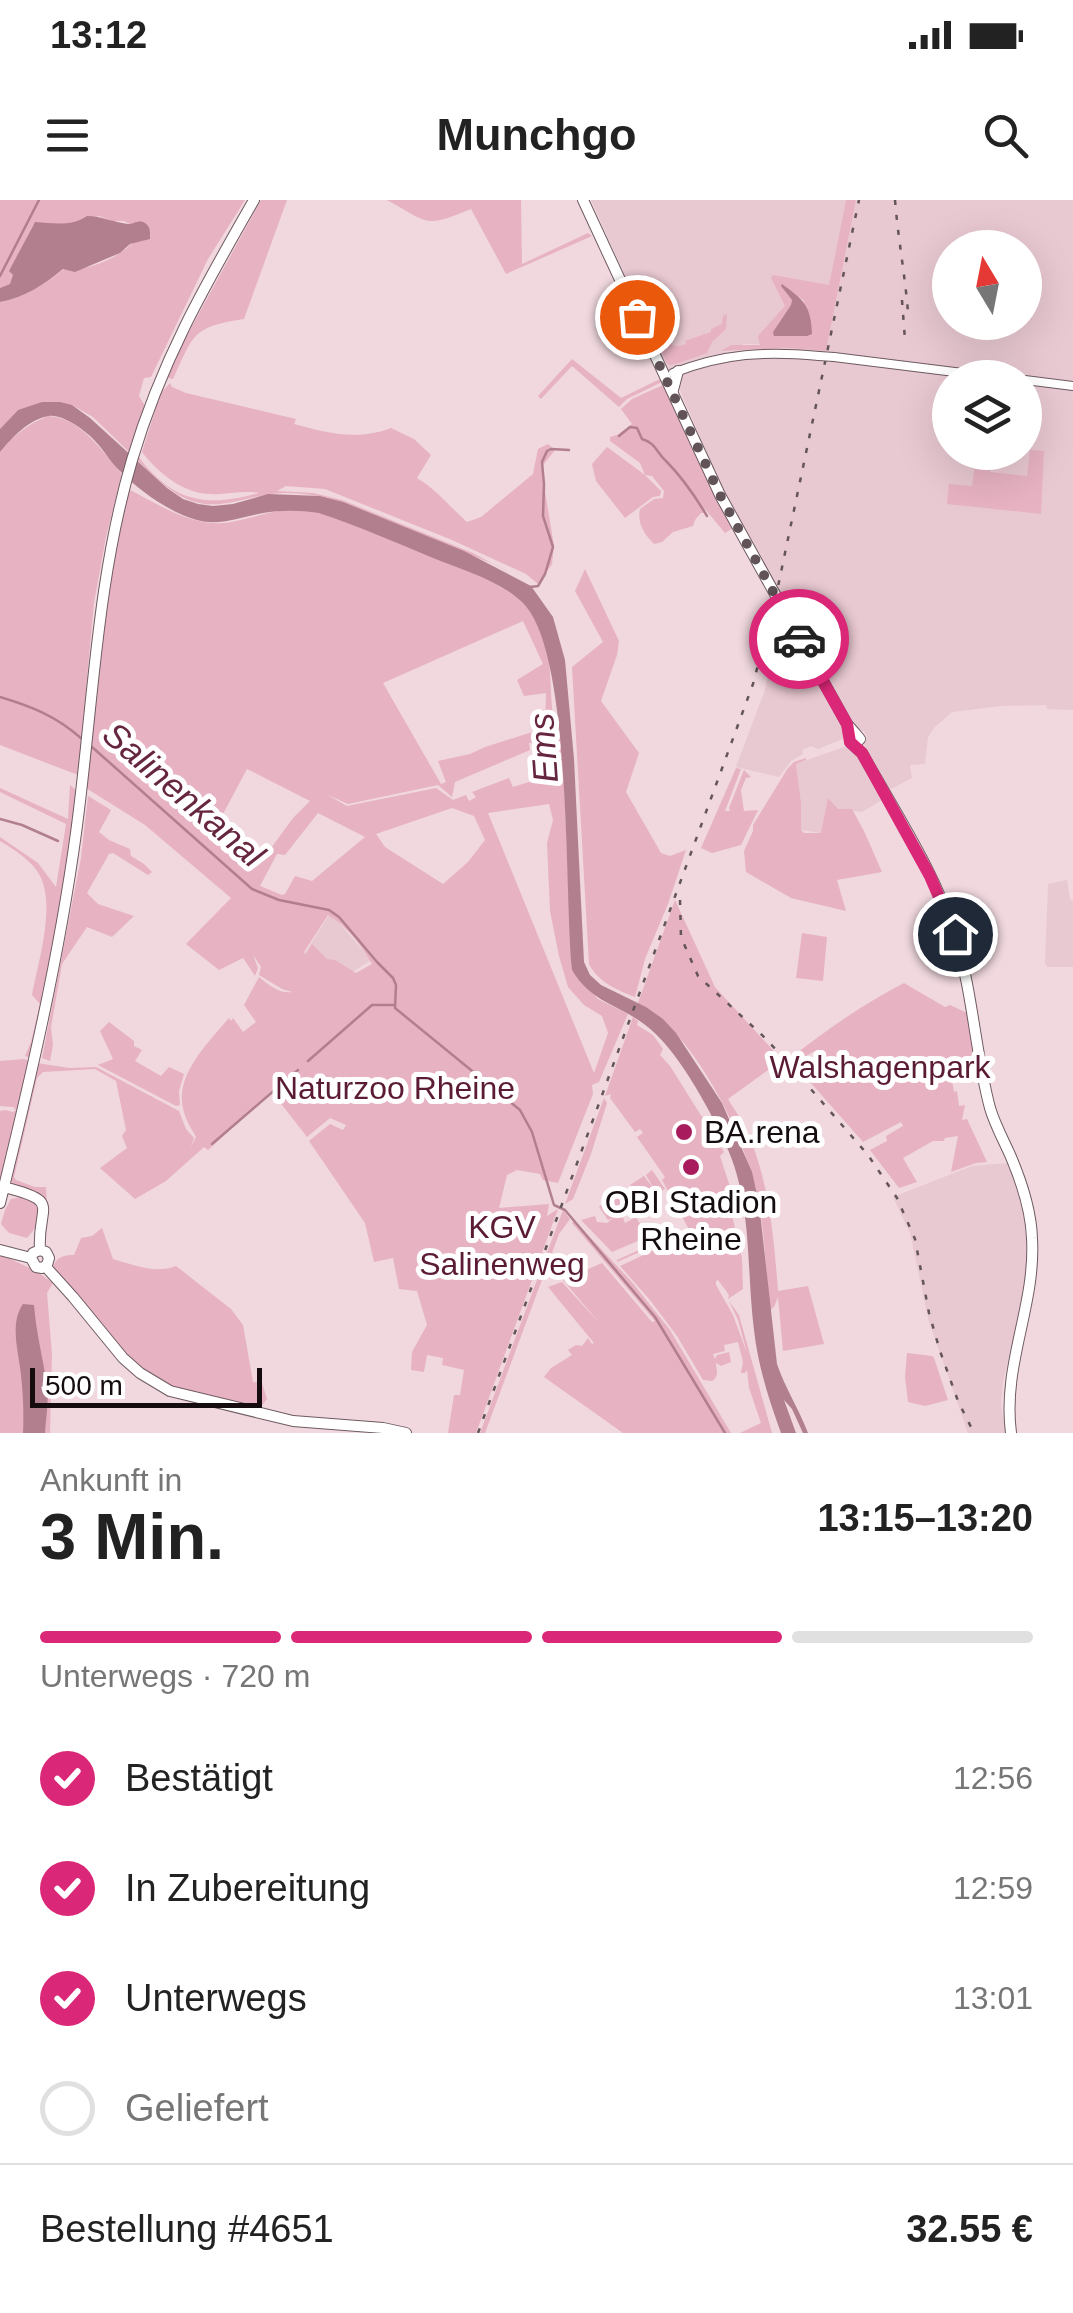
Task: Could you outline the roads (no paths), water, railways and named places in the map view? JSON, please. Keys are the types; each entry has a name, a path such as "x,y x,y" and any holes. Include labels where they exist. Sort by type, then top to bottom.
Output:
{"main road":[{"path":"0,1204 9,1189 64,914 104,584 120,503 153,398 186,321 254,200"},
{"path":"583,200 720,495 930,876 955,934 991,1111 1029,1209 1033,1264 1009,1384 1011,1429"},
{"path":"678,371 673,388 678,405"},
{"path":"9,1189 33,1195 42,1206 44,1217 36,1254"},
{"path":"0,1250 46,1252 49,1261 45,1266 123,1358 140,1374 170,1391 302,1423 406,1433"}],"street":[{"path":"665,376 714,358 770,353 932,370"},
{"path":"1042,382 1073,386"}],"waterway":[{"path":"0,276 39,200"},
{"path":"619,436 630,427 637,428 642,439 653,445 683,480 707,516"},
{"path":"530,587 538,586 545,574 553,547 543,516 542,462 551,449 569,450"},
{"name":"Salinenkanal","path":"0,697 44,713 82,739"},
{"name":"Salinenkanal","path":"92,747 252,889 279,900 329,910 339,917 393,978 395,1008 520,1110 532,1132 554,1205 565,1210 655,1317 725,1433"},
{"path":"0,819 58,841"},
{"path":"308,1061 372,1005 394,1005"},
{"path":"212,1144 298,1070"}],"railway":[{"path":"478,1433 753,684 776,596 859,200"},
{"path":"895,200 908,312"},
{"path":"902,300 905,340"},
{"path":"680,900 681,937 698,976 783,1057 868,1155 897,1198 915,1239 940,1351 974,1433"}],"place":[{"name":"BA.rena","path":"684,1132"},
{"name":"OBI Stadion Rheine","path":"691,1167"}],"water label":[{"name":"Ems","path":"543,748"}],"park label":[{"name":"Walshagenpark","path":"880,1067"},
{"name":"Naturzoo Rheine","path":"395,1088"},
{"name":"KGV Salinenweg","path":"502,1246"}]}
